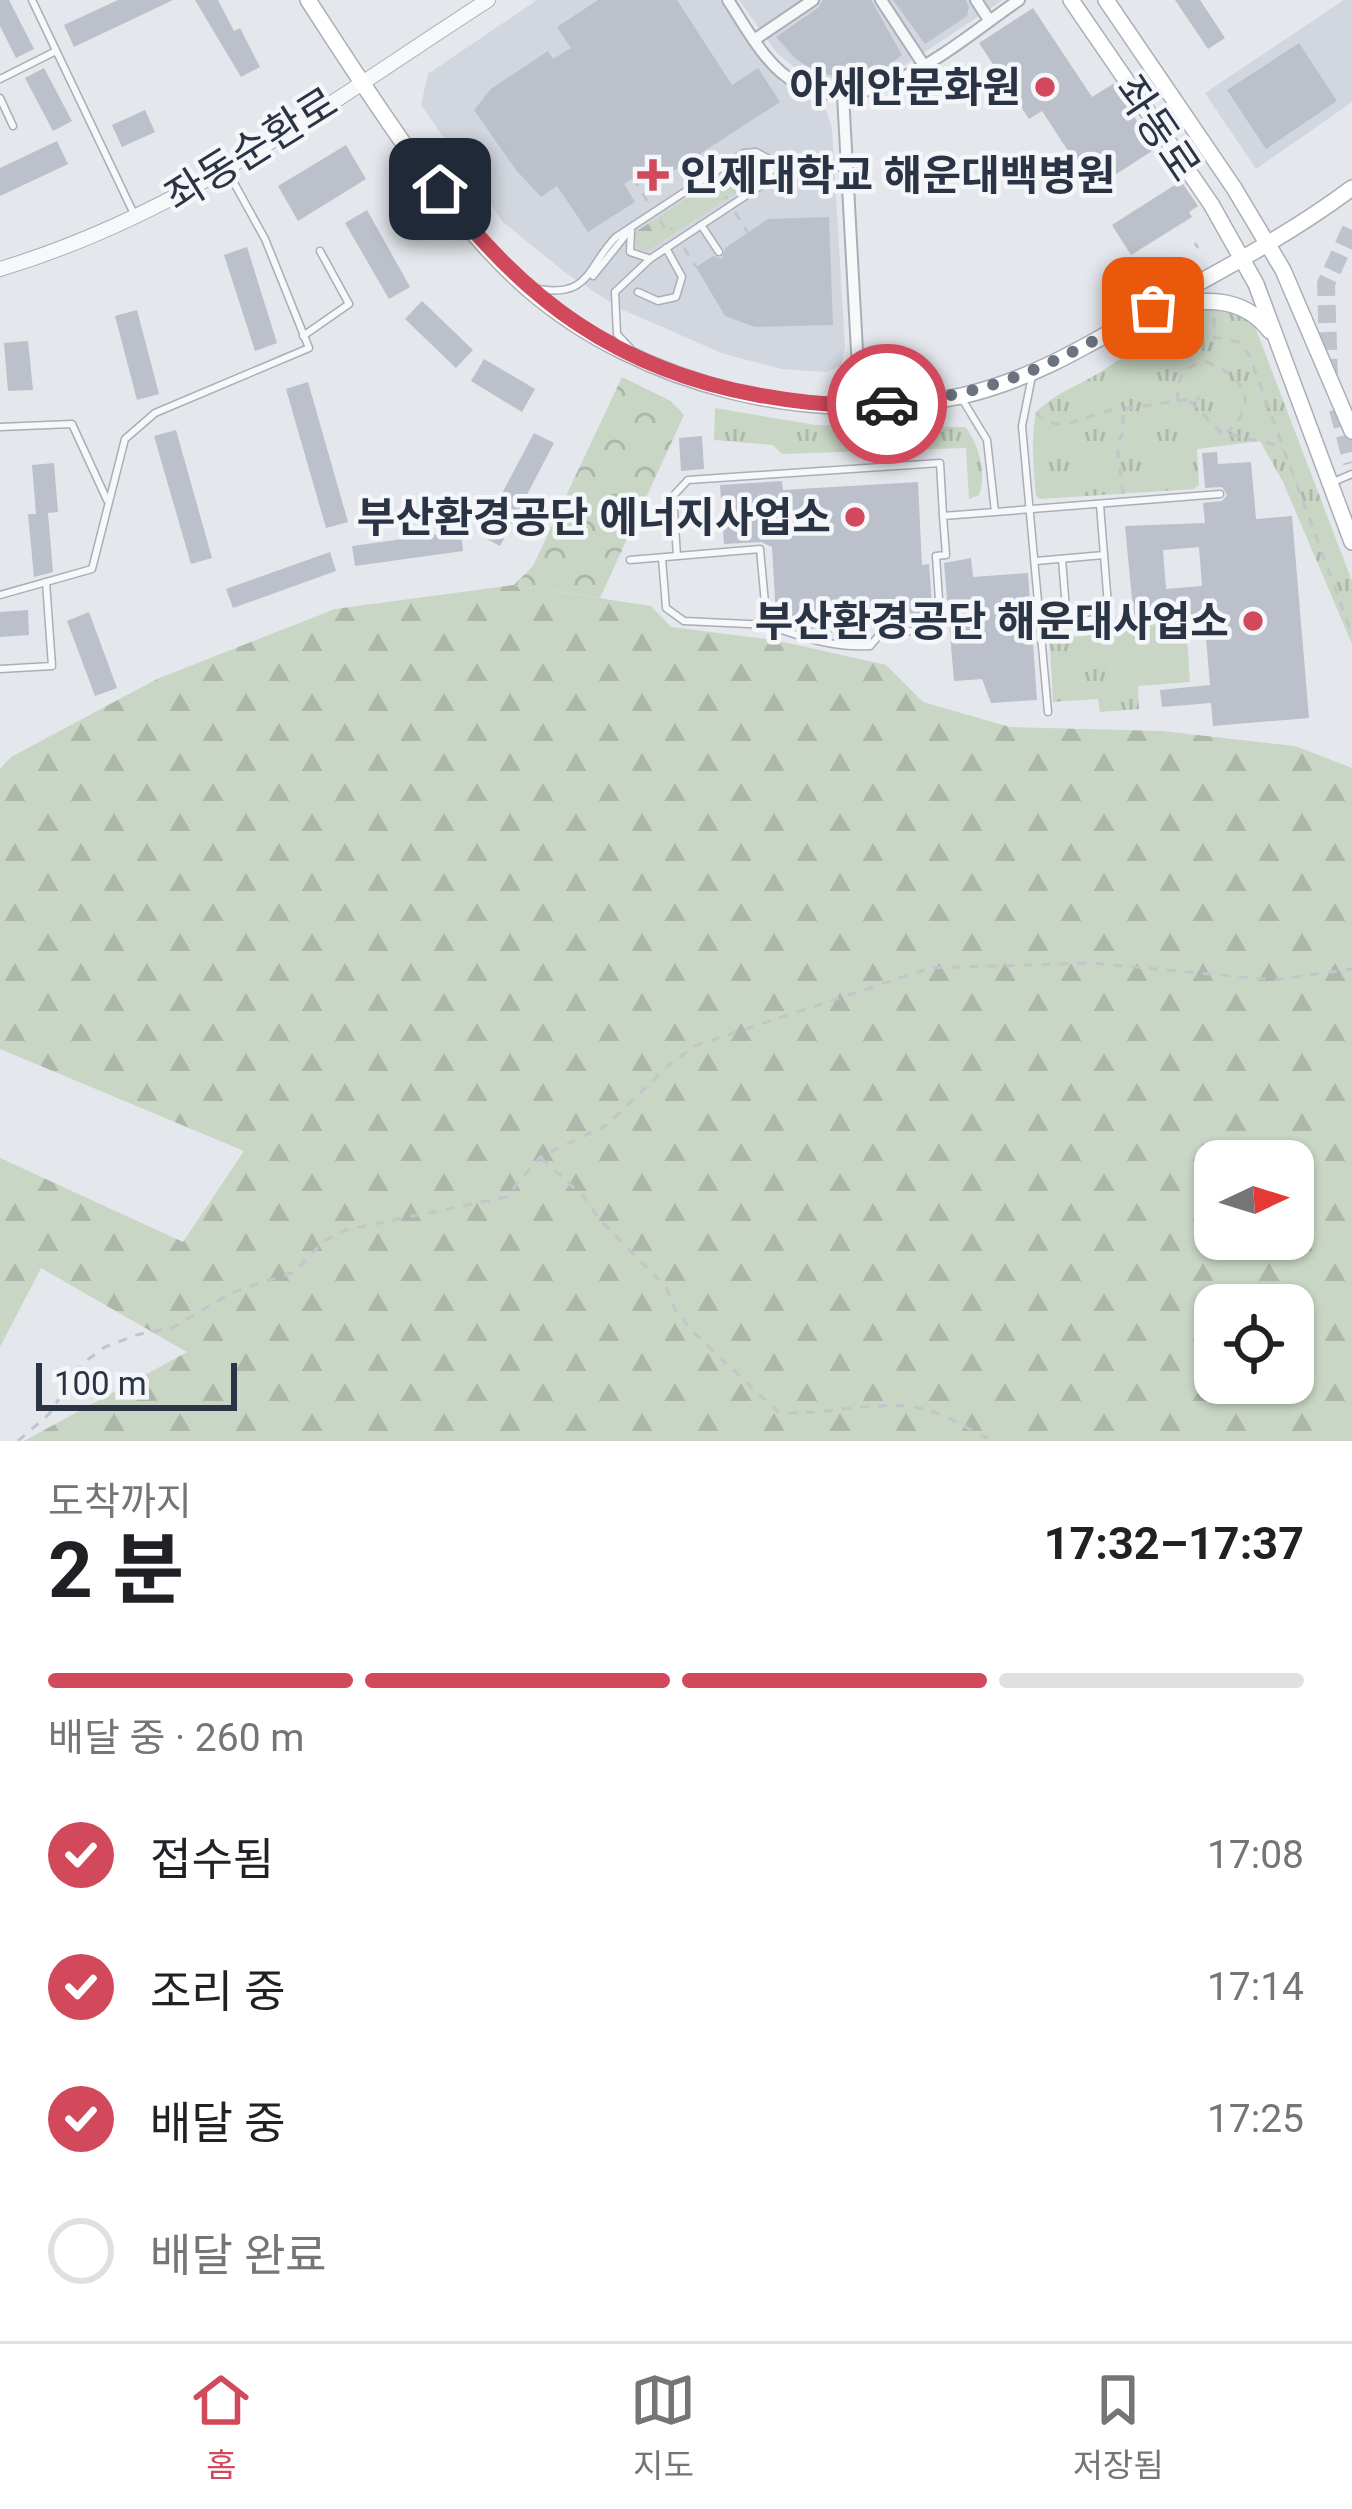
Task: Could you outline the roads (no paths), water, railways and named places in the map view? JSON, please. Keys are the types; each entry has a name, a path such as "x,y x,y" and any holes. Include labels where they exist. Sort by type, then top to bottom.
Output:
{"main road":[{"path":"308,0 361,82 467,224 526,287 582,330 646,363 719,388 805,403 860,406 960,396 1033,372 1243,257 1352,188"},
{"name":"좌동로","path":"1071,0 1243,257 1352,542"},
{"name":"좌동로","path":"1106,0 1267,242 1352,431"},
{"path":"1332,203 1352,212"},
{"path":"1153,308 1218,301 1247,308 1278,342"}],"street":[{"name":"좌동순환로","path":"0,269 136,219 227,171 488,0"},
{"path":"728,0 754,40 796,83 824,94 843,95 874,92 1019,0"},
{"path":"754,40 814,0"},
{"path":"881,0 923,64"},
{"path":"976,0 989,20"},
{"path":"843,95 860,406"}],"lane":[{"path":"32,0 136,219"},
{"path":"0,79 56,51"},
{"path":"0,98 13,126"},
{"path":"526,287 550,291 591,278 632,228 744,153 756,152 790,169"},
{"path":"765,183 771,171 767,158"},
{"path":"646,363 617,334 616,292 650,259 790,169 847,167"},
{"path":"0,595 92,569 125,439 155,413 309,348 265,239 227,171"},
{"path":"701,225 719,252"},
{"path":"632,228 630,252 650,259"},
{"path":"638,292 658,301 676,297 682,277 666,248"},
{"path":"303,336 349,304 320,251"},
{"path":"1033,372 1022,426 1048,712"},
{"path":"960,396 987,440 995,512"},
{"path":"0,427 72,424 109,503"},
{"path":"662,558 666,608 684,621 767,626 846,647 870,646 881,633 941,629 936,556 946,555 940,463 688,480 673,496 677,556"},
{"path":"1330,483 1352,474"},
{"path":"943,515 1220,494"},
{"path":"1062,559 1067,622 1109,618 1100,504"},
{"path":"630,560 760,549 767,626"},
{"path":"1036,561 1104,555"},
{"path":"0,669 52,666 46,582"}],"tunnel":[{"path":"1329,377 1326,284 1352,227"},
{"path":"1338,409 1352,463"}],"place":[{"name":"아세안문화원","path":"1045,87"},
{"name":"인제대학교 해운대백병원","path":"653,175"},
{"name":"부산환경공단 에너지사업소","path":"855,517"},
{"name":"부산환경공단 해운대사업소","path":"1253,621"}]}
